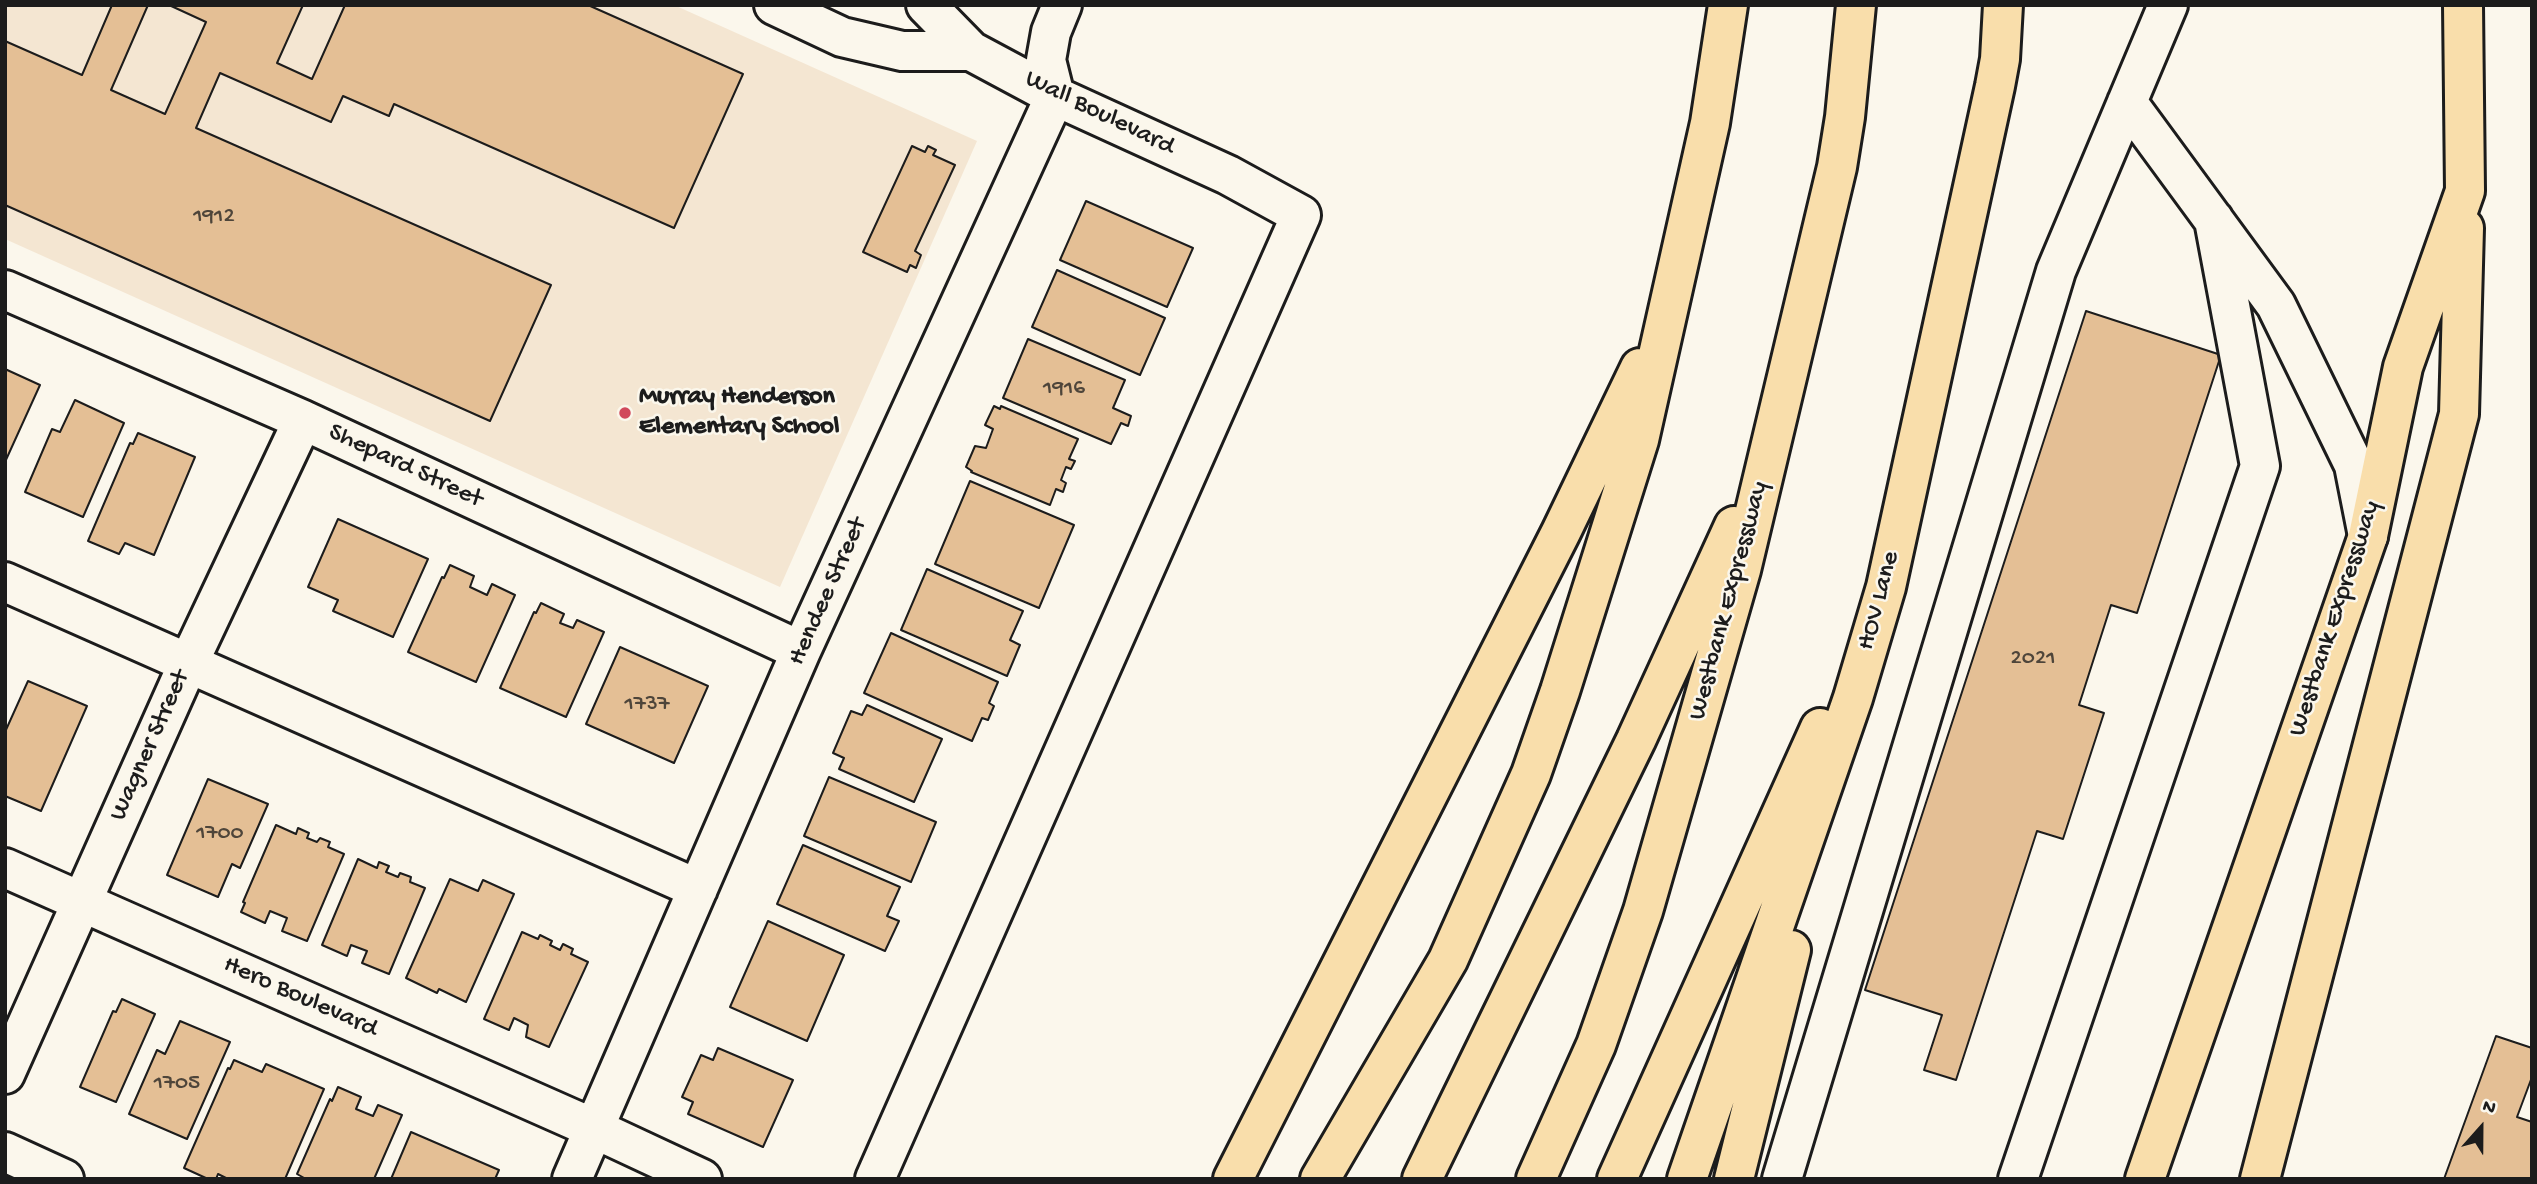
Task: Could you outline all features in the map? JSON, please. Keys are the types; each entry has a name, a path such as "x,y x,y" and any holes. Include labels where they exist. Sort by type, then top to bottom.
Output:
{"highway":[{"path":"1320,1179 1448,960 1531,774 1560,691 1639,440 1710,123 1728,5"},
{"name":"Westbank Expressway","path":"1536,1179 1596,1045 1643,911 1741,570 1837,167 1845,117 1856,5"},
{"name":"HOV Lane","path":"1687,1179 1853,698 1886,587 1995,86 2000,59 2003,5"},
{"name":"Westbank Expressway","path":"2145,1179 2368,536 2403,367 2465,191 2463,5"},
{"path":"2260,1179 2459,414 2465,191"},
{"path":"1233,1179 1561,532 1671,303"},
{"path":"1422,1179 1636,740 1771,448"},
{"path":"1617,1179 1757,863 1886,587"},
{"path":"1734,1179 1853,698"}],"street":[{"name":"Wall Boulevard","path":"774,5 842,37 902,51 971,51"},
{"name":"Wall Boulevard","path":"874,1179 1301,215 1228,175 1055,96 971,51 926,5"},
{"path":"1055,96 1046,60 1051,32 1062,5"},
{"path":"1782,1179 2056,271 2168,5"},
{"name":"Hendee Street","path":"572,1179 802,651 1055,96"},
{"path":"2127,102 2276,305 2354,465 2368,536"},
{"path":"2018,1179 2260,466 2214,220"},
{"name":"Shepard Street","path":"5,290 303,420 802,651"},
{"name":"Wagner Street","path":"5,1074 188,664 303,420"},
{"path":"5,582 698,889"},
{"name":"Hero Boulevard","path":"5,868 702,1179"},
{"path":"5,1152 64,1179"}],"shaded area":[{"name":"Murray Henderson Elementary School","path":"5,5 674,5 977,141 780,587 5,239"}],"building":[{"path":"112,5 148,5 111,90 165,114 206,22 169,5 303,5 277,63 312,79 345,5 588,5 743,74 674,228 394,104 389,116 343,96 331,122 220,73 196,128 551,285 490,421 5,205 5,41 82,75"},
{"path":"912,146 925,152 928,146 936,150 933,155 955,165 915,251 921,255 916,268 910,265 907,272 863,252"},
{"path":"1086,201 1193,248 1167,307 1060,260"},
{"path":"1057,270 1165,318 1140,375 1032,327"},
{"path":"2086,311 2221,355 2137,613 2111,605 2079,705 2104,713 2063,839 2037,831 1956,1080 1924,1070 1942,1015 1865,990"},
{"path":"1028,339 1125,380 1113,408 1131,416 1128,426 1121,423 1111,444 1003,398"},
{"path":"5,369 40,385 5,462"},
{"path":"75,400 124,423 83,517 25,492 52,429 60,432"},
{"path":"994,406 1000,409 1001,406 1078,439 1069,459 1075,461 1071,469 1066,467 1061,480 1066,483 1063,492 1056,489 1050,505 971,472 966,467 975,446 986,448 993,429 985,425"},
{"path":"138,433 195,457 154,555 125,543 119,554 88,541 130,443 133,444"},
{"path":"970,481 1074,525 1039,608 935,564"},
{"path":"338,519 428,559 393,637 333,611 338,600 308,587"},
{"path":"450,565 474,576 470,587 487,595 492,584 515,595 476,682 408,652"},
{"path":"927,569 1023,611 1010,640 1020,645 1007,676 901,630"},
{"path":"541,603 564,614 560,623 573,628 577,620 604,632 566,717 500,688 534,612 536,613"},
{"path":"891,633 998,682 989,703 994,706 988,720 982,718 972,741 864,693"},
{"path":"620,647 708,686 674,763 586,724"},
{"path":"28,681 87,706 41,811 5,796 5,732"},
{"path":"867,705 942,739 914,802 839,769 844,758 833,753 851,711 862,715"},
{"path":"829,777 936,822 911,882 804,836"},
{"path":"208,779 268,804 240,868 232,864 218,897 167,875"},
{"path":"276,825 296,834 298,828 309,833 307,838 317,842 320,838 330,842 328,847 344,854 307,941 282,931 287,918 270,911 265,923 241,912"},
{"path":"803,845 900,887 887,916 899,921 885,951 777,904"},
{"path":"358,859 377,868 379,862 389,866 386,872 398,877 400,873 411,877 410,882 425,888 389,974 362,963 367,951 351,945 347,956 322,945"},
{"path":"450,879 478,891 483,880 514,894 466,1002 439,989 437,993 406,978"},
{"path":"768,921 844,955 807,1041 730,1007"},
{"path":"522,932 538,939 540,935 552,941 550,945 560,950 563,944 573,949 571,954 588,962 549,1047 526,1037 528,1025 514,1018 509,1030 484,1019"},
{"path":"122,999 155,1014 116,1102 80,1087 113,1011 116,1012"},
{"path":"180,1021 230,1042 187,1139 129,1114 157,1050 165,1054"},
{"path":"2496,1036 2532,1048 2532,1077 2517,1117 2532,1122 2532,1179 2444,1179"},
{"path":"718,1048 793,1080 763,1147 688,1114 693,1102 682,1097 701,1055 713,1060"},
{"path":"234,1060 262,1072 266,1064 324,1089 285,1179 228,1179 218,1174 216,1179 208,1179 184,1168"},
{"path":"338,1087 361,1097 356,1109 373,1116 378,1105 402,1115 374,1179 306,1179 297,1174 330,1099 332,1101"},
{"path":"411,1132 499,1170 495,1179 391,1179"}],"place":[{"name":"Murray Henderson Elementary School","path":"625,413"}]}
